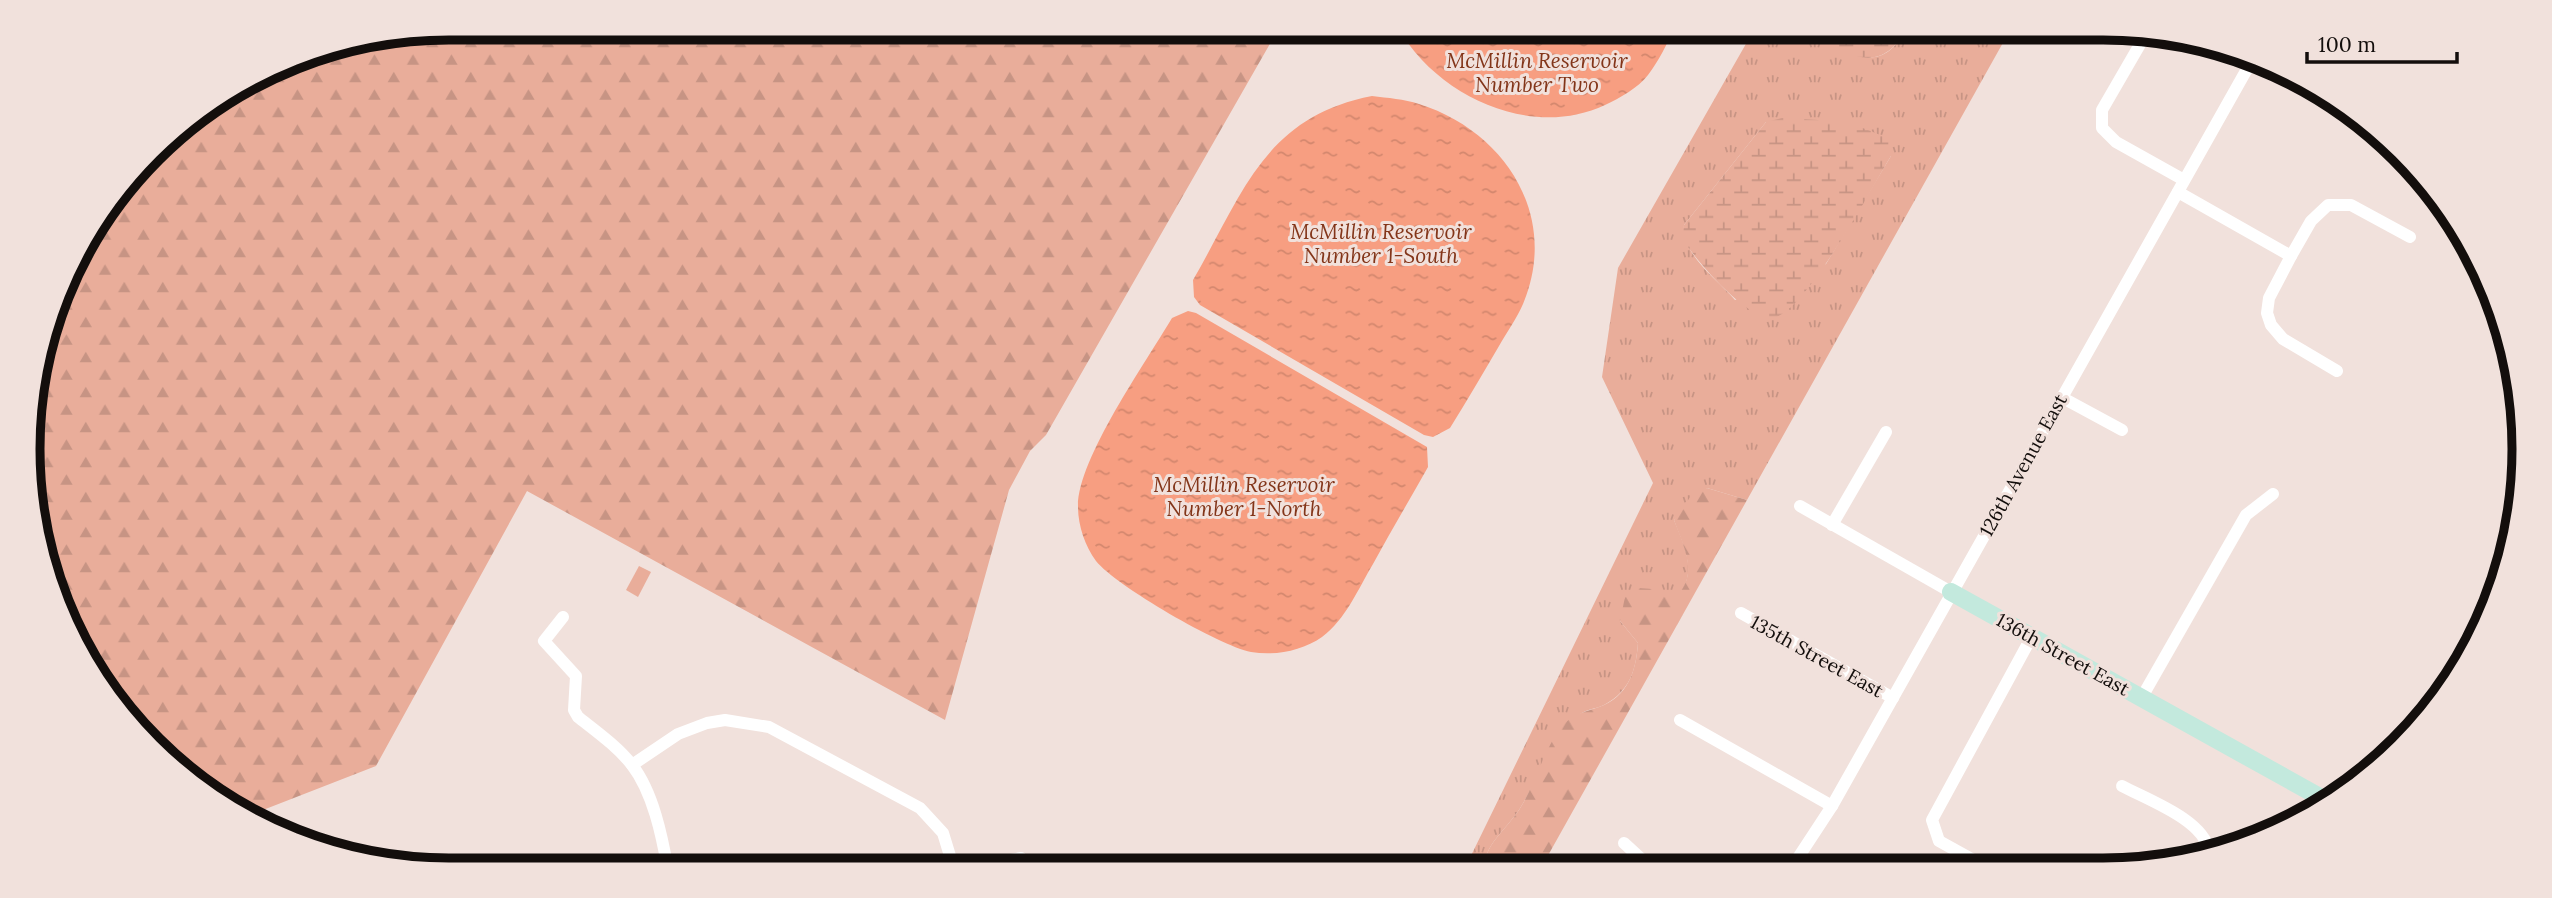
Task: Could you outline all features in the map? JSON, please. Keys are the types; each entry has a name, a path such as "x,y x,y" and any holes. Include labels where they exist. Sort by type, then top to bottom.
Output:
{"street":[{"path":"2141,42 2102,110 2101,124 2106,135 2116,142 2184,180"},
{"name":"126th Avenue East","path":"1798,858 1832,806 2248,67"},
{"path":"2178,192 2291,256"},
{"path":"2337,371 2276,332 2269,320 2267,304 2291,256 2317,212 2328,205 2346,204 2410,237"},
{"path":"2061,397 2122,430"},
{"path":"1832,525 1886,432"},
{"path":"2142,697 2246,515 2273,494"},
{"name":"136th Street East","path":"1800,506 2318,796"},
{"name":"135th Street East","path":"1741,613 1893,698"},
{"path":"563,617 544,640 576,676 574,710 632,765 661,833 666,858"},
{"path":"1970,858 1939,841 1933,828 1934,812 2032,636"},
{"path":"1680,720 1832,806"},
{"path":"632,765 678,734 707,723 739,721 769,727 920,808 943,834 951,858"},
{"path":"2122,786 2192,824 2201,832 2207,845"},
{"path":"1624,843 1640,858"}],"green space":[{"path":"1272,40 1046,435 1030,451 1009,490 945,720 527,491 376,766 260,811 222,789 160,738 109,676 82,630 54,555 44,502 40,449 44,396 54,343 82,268 109,222 142,179 179,142 222,109 293,71 343,54 422,41"},
{"path":"1748,40 1818,40 1868,57 1888,52 1899,40 2005,40 1747,500 1707,488 1674,520 1687,556 1686,583 1681,592 1665,591 1620,621 1638,643 1636,662 1626,686 1613,699 1582,713 1569,725 1554,746 1517,813 1485,858 1470,858 1653,483 1602,377 1618,268","holes":["1766,122 1891,156 1826,264 1735,300 1702,266 1688,246 1684,225"]},
{"path":"1818,40 1899,40 1878,56 1868,58 1845,52"},
{"path":"1782,118 1838,122 1865,129 1891,141 1891,156 1820,272 1787,311 1773,318 1763,317 1750,310 1723,288 1683,239 1684,225 1766,122"},
{"path":"1707,488 1747,500 1547,858 1485,858 1522,805 1547,752 1565,723 1572,717 1609,703 1629,682 1638,643 1620,621 1625,597 1638,588 1681,591 1686,583 1688,565 1674,520 1693,493"},
{"path":"639,566 651,572 638,597 626,590"}],"water":[{"name":"McMillin Reservoir Number Two","path":"1406,40 1669,40 1652,70 1628,92 1605,105 1576,115 1547,117 1517,114 1488,105 1436,74"},
{"name":"McMillin Reservoir Number 1-South","path":"1372,96 1419,104 1450,117 1477,134 1499,156 1517,181 1529,209 1534,239 1533,271 1521,309 1450,428 1433,437 1424,435 1200,305 1194,297 1193,280 1243,190 1281,141 1306,122 1335,106"},
{"name":"McMillin Reservoir Number 1-North","path":"1188,311 1196,313 1427,447 1428,467 1351,603 1338,622 1322,637 1297,649 1279,653 1251,652 1194,627 1107,572 1092,555 1083,535 1078,507 1081,487 1100,438 1172,318"}]}
